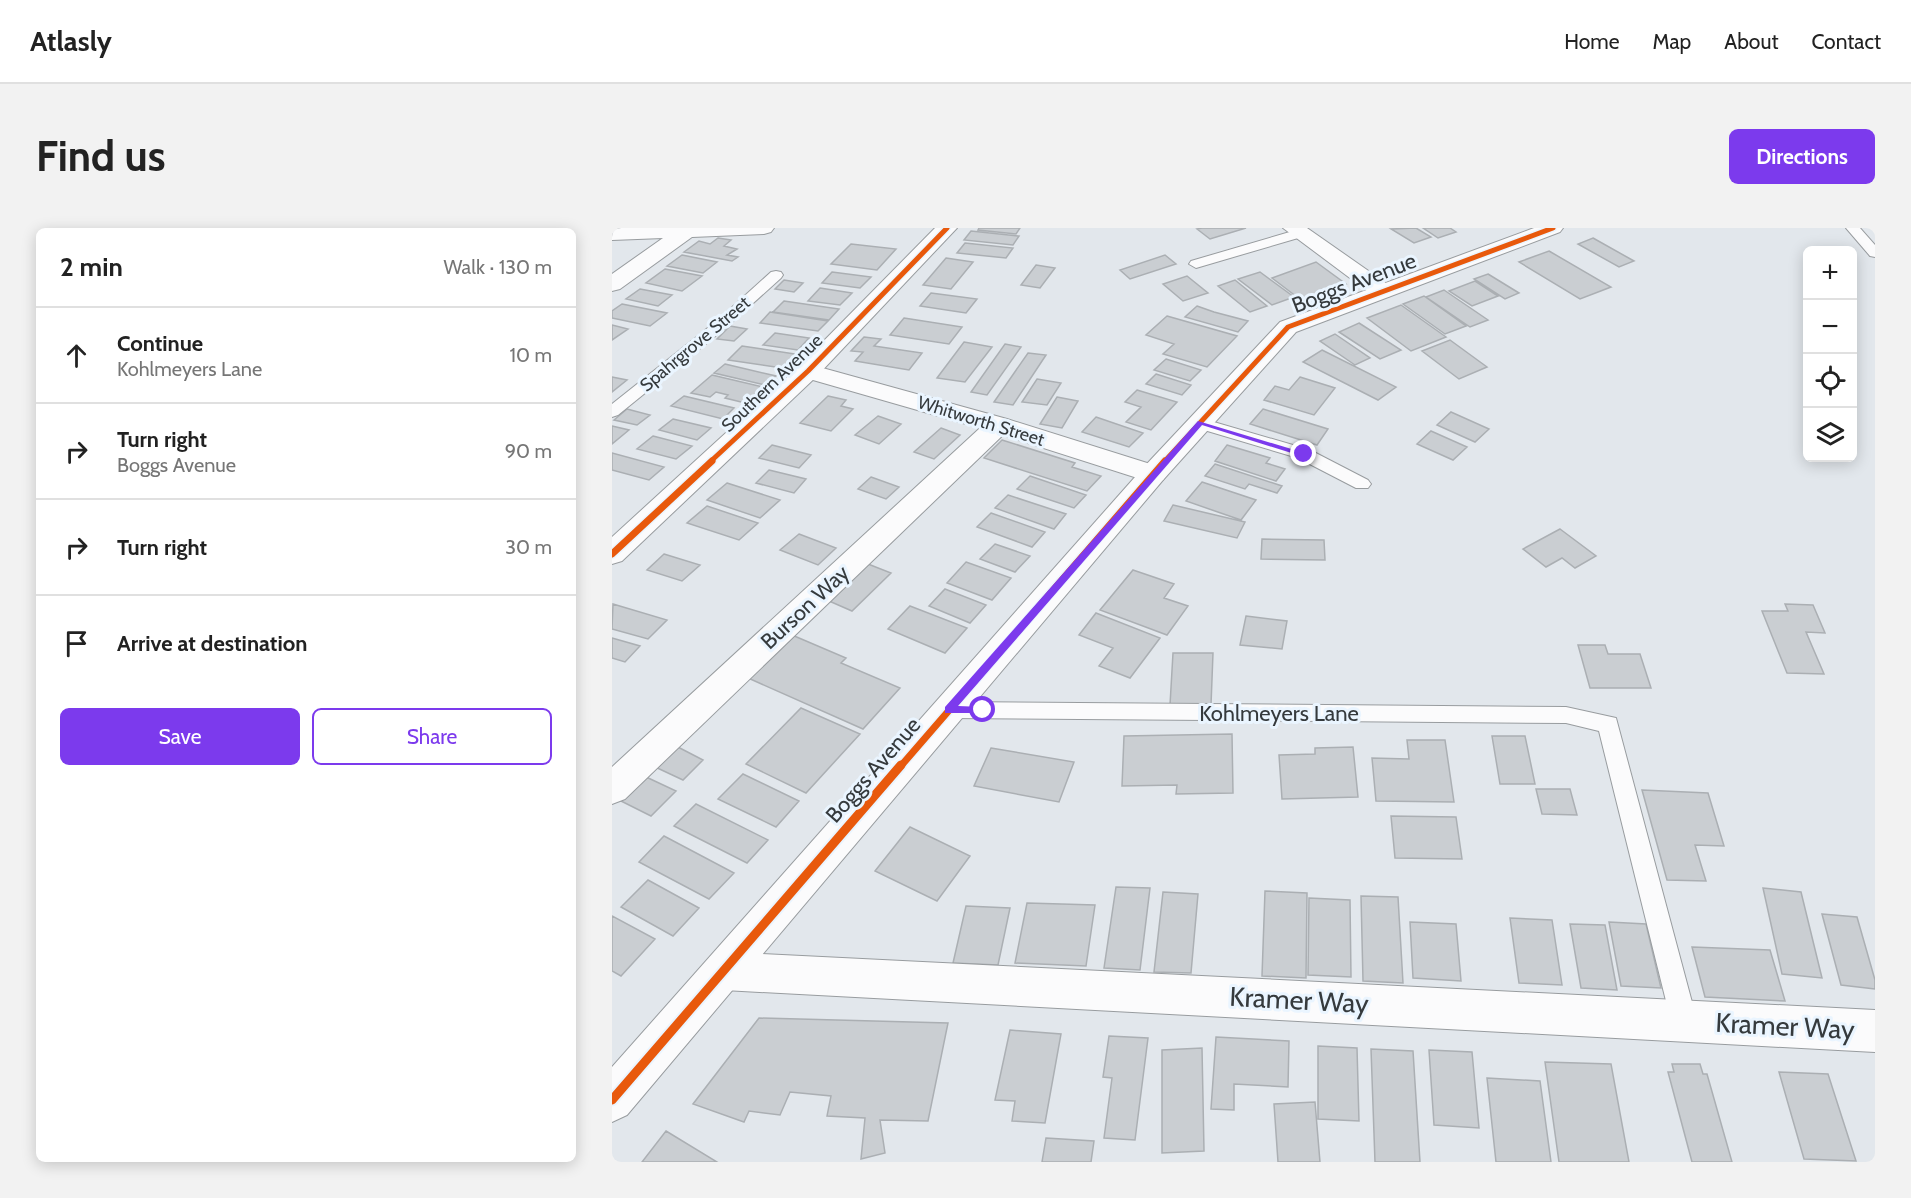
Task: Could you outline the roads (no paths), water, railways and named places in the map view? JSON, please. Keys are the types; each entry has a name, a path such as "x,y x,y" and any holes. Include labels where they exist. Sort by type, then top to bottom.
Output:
{"street":[{"path":"612,234 764,228"},
{"name":"Southern Avenue","path":"612,554 808,371 947,228"},
{"name":"Boggs Avenue","path":"612,1101 1153,474 1288,327 1553,228"},
{"path":"612,284 689,230"},
{"path":"1296,231 1382,291"},
{"name":"Whitworth Street","path":"808,371 998,425 1153,474"},
{"name":"Burson Way","path":"612,789 998,425"},
{"name":"Kramer Way","path":"724,970 1875,1031"}],"lane":[{"path":"1853,228 1875,253"},
{"path":"1196,264 1296,231"},
{"name":"Spahrgrove Street","path":"612,412 724,322 776,275"},
{"path":"1200,423 1304,454 1362,484"},
{"name":"Kohlmeyers Lane","path":"948,710 1566,715 1608,724 1684,1021"}]}
